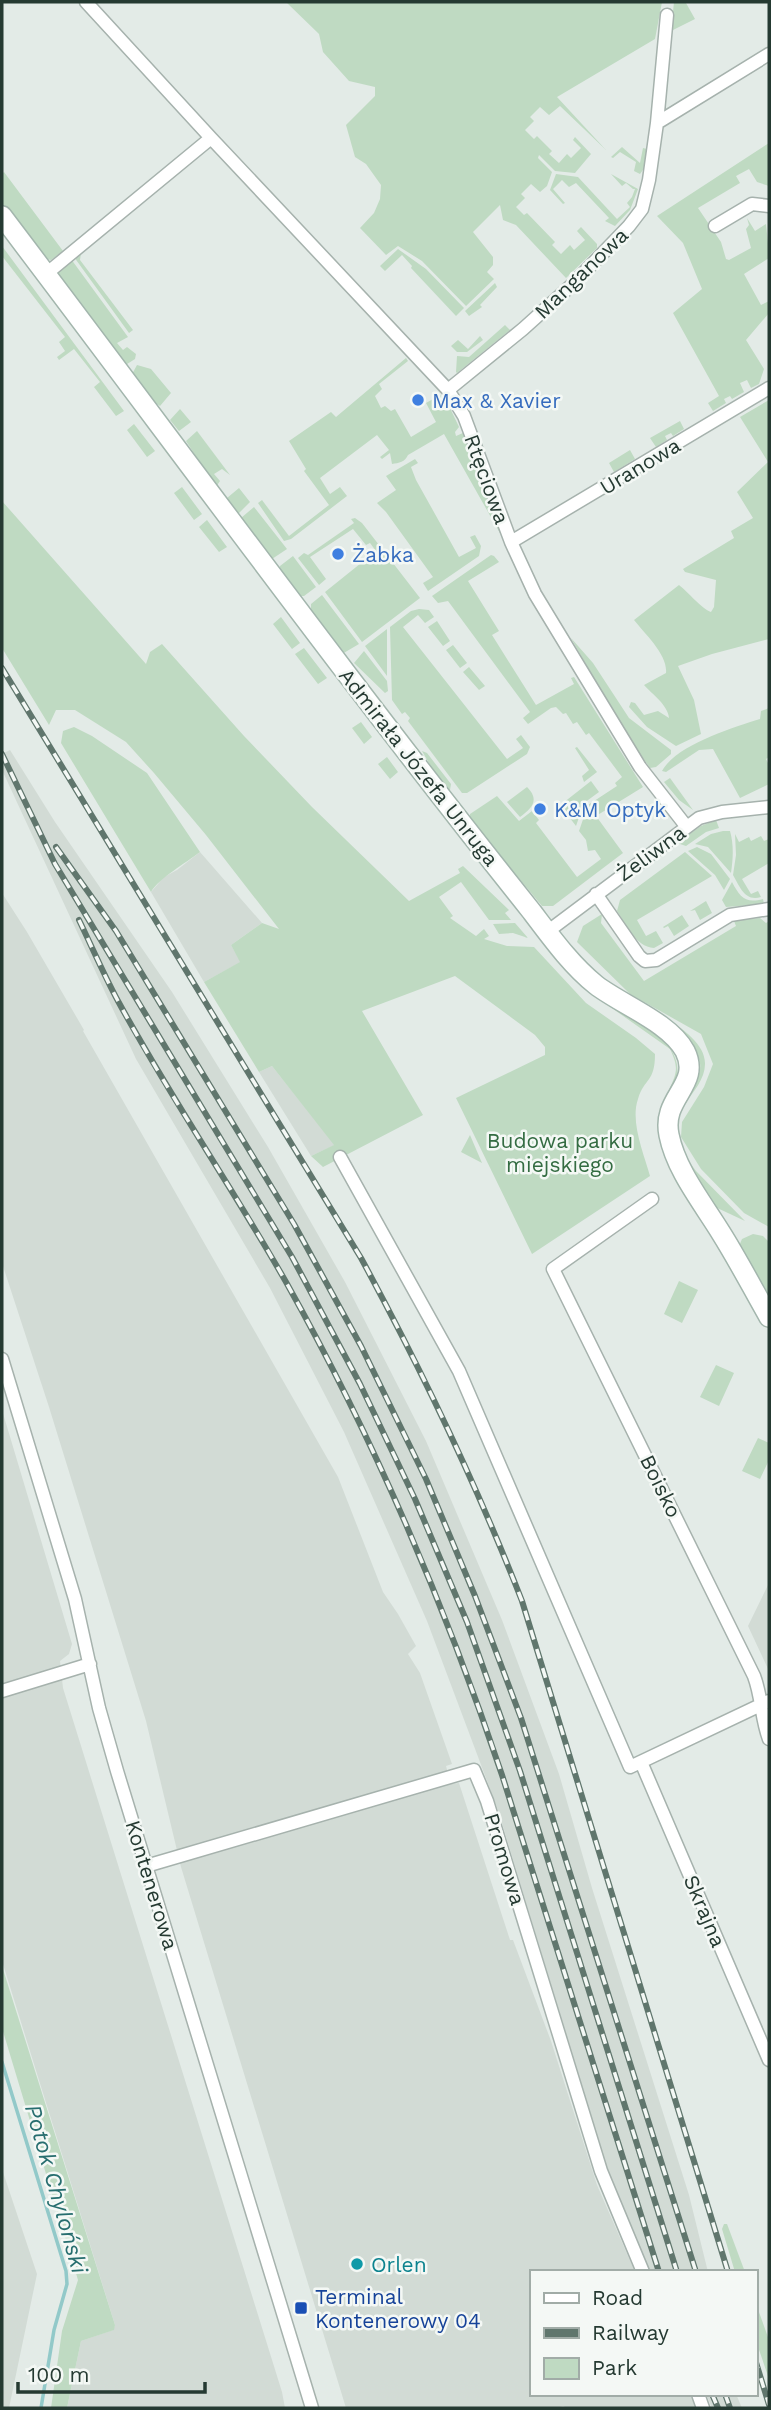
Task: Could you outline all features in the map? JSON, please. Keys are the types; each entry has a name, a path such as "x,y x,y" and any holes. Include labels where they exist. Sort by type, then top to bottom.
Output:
{"street":[{"name":"Rtęciowa","path":"86,2 449,390 464,416 511,542 535,594 640,767 686,826"},
{"name":"Manganowa","path":"449,390 574,283 637,216 646,197 657,122 667,15"},
{"path":"657,122 769,54"},
{"path":"46,274 211,138"},
{"path":"715,226 752,204 769,206"},
{"name":"Admirała Józefa Unruga","path":"2,216 443,801 547,932 597,985 664,1029 685,1051 689,1065 688,1080 670,1107 667,1121 672,1149 769,1317"},
{"name":"Uranowa","path":"511,542 769,388"},
{"name":"Żeliwna","path":"547,932 699,818 722,812 769,807"},
{"path":"596,894 645,961 656,960 730,915 769,909"},
{"path":"341,1157 459,1371 630,1767 765,1703"},
{"name":"Boisko","path":"652,1199 553,1269 754,1676 765,1703 762,1717 769,1739"},
{"name":"Kontenerowa","path":"2,1359 75,1599 99,1708 312,2408"},
{"path":"2,1690 90,1664"},
{"name":"Skrajna","path":"641,1762 769,2060"},
{"name":"Promowa","path":"146,1866 474,1770 487,1801 601,2171 642,2270"}],"shaded area":[{"path":"10,750 55,822 172,992 268,1147 345,1282 426,1441 502,1620 559,1774 592,1888 689,2195 708,2270 649,2270 607,2169 498,1810 427,1621 344,1432 270,1288 136,1059 2,770 2,754"},
{"path":"200,852 262,923 231,945 241,962 204,982 151,892 164,877"},
{"path":"2,893 84,1030 338,1477 383,1592 416,1646 408,1654 420,1673 452,1764 446,1766 451,1784 459,1783 510,1940 513,1940 551,2041 597,2185 634,2270 530,2270 530,2396 691,2396 696,2408 346,2408 181,1867 146,1721 2,1263"},
{"path":"272,1066 335,1145 311,1156 259,1072"},
{"path":"2,1410 72,1644 69,1654 60,1661 63,1688 285,2408 67,2408 81,2341 113,2330 115,2325 2,1961"},
{"path":"769,1583 769,1671 748,1626"},
{"path":"2,2169 37,2274 9,2408 2,2408"},
{"path":"707,2396 737,2396 742,2408 712,2408"}],"green space":[{"path":"286,2 662,2 655,39 557,97 606,150 560,106 549,115 540,107 530,117 534,121 525,130 534,139 537,136 552,151 549,154 559,163 567,154 571,158 581,148 573,140 575,137 591,154 575,173 555,171 539,155 538,158 552,172 547,186 540,192 531,184 521,194 525,198 516,207 524,215 527,213 555,242 552,245 561,254 570,245 574,250 585,240 577,231 581,227 597,244 597,248 566,278 516,225 503,220 500,205 473,232 493,257 493,265 487,272 494,279 466,306 422,261 398,246 386,255 360,228 374,213 380,199 381,185 366,164 355,157 346,125 375,96 375,87 349,81 323,52 319,34"},
{"path":"674,2 688,2 686,3 695,19 671,31"},
{"path":"769,143 769,186 757,182 749,169 736,176 740,183 698,208 721,242 726,259 729,260 751,248 746,229 749,225 747,218 755,231 766,224 769,253 769,258 744,274 761,305 769,301 769,313 746,340 764,369 759,384 751,388 747,380 740,383 744,392 732,399 730,396 724,399 726,403 713,411 708,403 719,396 673,313 702,289 683,243 657,216"},
{"path":"622,147 640,163 643,148 647,149 645,167 640,174 634,171 636,162 620,152 611,157"},
{"path":"4,172 63,251 51,260 42,258 2,205"},
{"path":"556,174 578,177 617,219 630,207 627,203 635,189 626,183 622,186 611,174 638,189 630,210 615,226 605,221 609,218 576,183 569,187 562,180 553,189 565,203 563,204 550,190"},
{"path":"2,246 124,411 116,416 94,387 100,382 74,349 59,360 57,357 65,351 59,342 65,337 2,256"},
{"path":"86,248 81,253 80,260 133,330 129,333 74,257"},
{"path":"398,249 426,269 464,308 456,316 402,255 385,271 380,266"},
{"path":"71,259 128,337 117,343 123,350 127,347 136,354 135,359 124,366 57,277 59,268"},
{"path":"495,283 497,287 480,305 482,307 469,316 465,311"},
{"path":"505,325 510,330 456,372 457,356 469,357"},
{"path":"480,336 483,340 467,352 457,352 451,346 458,340 468,349"},
{"path":"406,358 408,361 379,384 382,389 375,396 381,408 385,406 391,411 395,409 411,437 436,422 426,403 440,395 459,427 455,432 456,436 463,433 501,535 444,434 408,455 403,461 392,464 390,453 382,459 380,457 389,450 377,435 320,478 330,494 340,487 347,496 291,539 284,541 258,503 262,500 289,536 329,505 304,471 306,469 289,441 331,412 336,417"},
{"path":"137,365 151,369 171,393 160,406 157,404 154,408 131,376"},
{"path":"769,400 769,639 678,666 694,700 701,734 676,746 647,727 629,707 631,702 635,703 644,715 658,711 669,718 663,704 644,685 666,673 666,666 655,645 634,620 679,585 711,612 714,607 716,580 685,572 683,569 734,538 731,531 753,518 737,492 768,462 740,417"},
{"path":"180,409 191,422 179,431 170,420"},
{"path":"680,421 684,429 673,436 671,433 665,436 667,440 656,447 650,438"},
{"path":"134,424 155,451 147,457 127,430"},
{"path":"197,431 230,475 222,469 214,474 220,481 216,487 186,441"},
{"path":"630,450 635,459 614,472 609,463"},
{"path":"415,459 418,463 411,467 416,480 459,557 476,548 470,537 475,535 481,546 479,556 428,591 423,583 433,577 377,503 396,490 386,476"},
{"path":"182,487 202,514 194,520 174,493"},
{"path":"239,488 250,502 237,515 227,498"},
{"name":"Budowa parku miejskiego","path":"2,501 146,664 150,652 162,644 312,807 409,901 460,873 458,869 463,866 509,910 505,913 511,920 489,920 461,882 439,897 453,916 450,918 476,936 484,929 489,936 484,939 507,946 534,947 586,1003 655,1054 653,1070 640,1092 636,1108 639,1138 650,1176 532,1254 456,1098 545,1055 545,1047 535,1035 455,976 362,1011 423,1115 323,1167 311,1156 334,1145 272,1066 259,1072 204,982 240,962 231,945 262,923 279,929 206,835 126,742 75,710 56,710 49,725 2,648"},
{"path":"254,507 287,549 272,559 241,518"},
{"path":"355,518 362,523 420,598 362,642 325,592 376,551 370,543 366,545 353,529 310,557 326,579 319,585 298,558 304,553 308,555 354,523 351,519"},
{"path":"207,520 227,547 219,552 199,527"},
{"path":"491,555 499,562 468,581 499,631 492,635 536,705 574,684 571,678 574,677 643,787 596,816 623,853 553,906 542,906 470,819 470,814 497,796 519,821 532,811 539,820 536,823 577,877 601,859 595,850 588,851 586,840 579,831 588,805 617,786 615,783 622,777 589,733 586,735 577,722 573,724 566,713 563,714 556,707 528,724 523,718 530,712 448,601 438,603 432,596"},
{"path":"293,556 316,587 304,596 299,596 279,570 280,566"},
{"path":"322,595 359,644 342,654 311,614 311,604"},
{"path":"429,610 434,617 425,623 418,615 403,627 507,759 523,748 516,739 521,735 530,747 527,754 467,793 462,793 408,721 410,718 405,712 402,714 392,700 390,627 411,611"},
{"path":"281,617 300,643 292,649 273,624"},
{"path":"437,621 450,641 443,646 428,627"},
{"path":"387,629 387,676 365,646"},
{"path":"571,638 593,663 629,718 671,750 671,754 656,767 650,768 624,731"},
{"path":"453,645 467,663 460,668 446,650"},
{"path":"304,648 327,678 318,684 295,654"},
{"path":"364,651 387,681 388,691 385,693 354,663"},
{"path":"469,667 485,686 479,690 463,672"},
{"path":"769,708 769,757 766,759 769,765 769,784 740,798 713,749 699,750 666,772 662,771 679,753 692,745 760,719 761,711"},
{"path":"361,722 372,737 364,744 352,728"},
{"path":"74,727 147,773 200,852 166,876 151,892 61,743 63,731"},
{"path":"577,747 597,772 584,782 582,776 589,770 575,748"},
{"path":"422,751 427,753 451,784 446,793"},
{"path":"387,757 398,772 390,779 378,764"},
{"path":"670,778 693,810 679,800 664,782"},
{"path":"591,781 599,792 584,803 576,826 563,809 563,803"},
{"path":"527,787 534,800 520,817 507,802"},
{"path":"716,820 719,828 706,832 686,846 677,843 701,826"},
{"path":"730,831 731,836 731,873 708,847 695,844 711,834"},
{"path":"735,834 739,842 749,837 751,841 761,836 764,841 769,839 769,863 742,879 751,894 758,891 761,897 747,895 733,875"},
{"path":"697,847 711,854 730,879 724,890 715,875 688,851"},
{"path":"685,852 712,876 637,920 646,936 656,931 663,943 654,948 647,946 632,934 617,911 620,900"},
{"path":"732,882 744,898 752,901 763,899 764,904 726,907 722,900"},
{"path":"706,901 712,913 700,920 695,910 690,911"},
{"path":"602,914 601,923 644,981 736,926 736,920 760,918 766,923 769,921 769,1227 744,1213 701,1169 681,1137 682,1122 704,1087 713,1064 701,1034 630,994 577,942 583,926"},
{"path":"682,915 689,926 674,936 668,926 663,927"},
{"path":"515,923 528,938 513,933 499,934 493,924"},
{"path":"541,941 545,941 668,1044 675,1056 677,1067 671,1092 669,1090 676,1070 670,1049 582,987"},
{"path":"628,997 675,1024 687,1033 703,1053 703,1075 685,1104 682,1102 700,1072 699,1058 695,1050 688,1041"},
{"path":"470,1135 482,1163 461,1152"},
{"path":"682,1152 696,1171 745,1221 713,1206"},
{"path":"753,1234 763,1236 769,1242 769,1295 739,1246 742,1239"},
{"path":"679,1281 698,1290 682,1323 664,1314"},
{"path":"716,1365 734,1373 719,1406 700,1397"},
{"path":"758,1438 769,1443 769,1460 760,1479 742,1471"},
{"path":"2,1966 115,2325 114,2330 81,2341 67,2408 51,2408 62,2331 78,2280 2,2028"},
{"path":"724,2224 727,2224 744,2270 734,2270 722,2229"},
{"path":"757,2307 769,2340 769,2379 757,2344"}],"waterway":[{"name":"Potok Chyloński","path":"2,2062 66,2271 67,2284 54,2330 41,2408"}],"railway":[{"path":"2,668 361,1258 467,1470 522,1601 727,2270"},
{"path":"2,754 55,864 292,1257 360,1384 415,1499 467,1622 520,1771 676,2270"},
{"path":"56,847 116,931 294,1224 361,1346 426,1479 475,1596 521,1718 695,2270"},
{"path":"79,920 138,1037 286,1282 318,1341 406,1524 457,1648 502,1775 658,2270"},
{"path":"757,2366 769,2405"},
{"path":"713,2396 718,2408"},
{"path":"726,2396 730,2408"}],"place":[{"name":"Max & Xavier","path":"418,400"},
{"name":"Żabka","path":"338,554"},
{"name":"K&M Optyk","path":"540,809"},
{"name":"Orlen","path":"357,2264"},
{"name":"Terminal Kontenerowy 04","path":"301,2308"}]}
